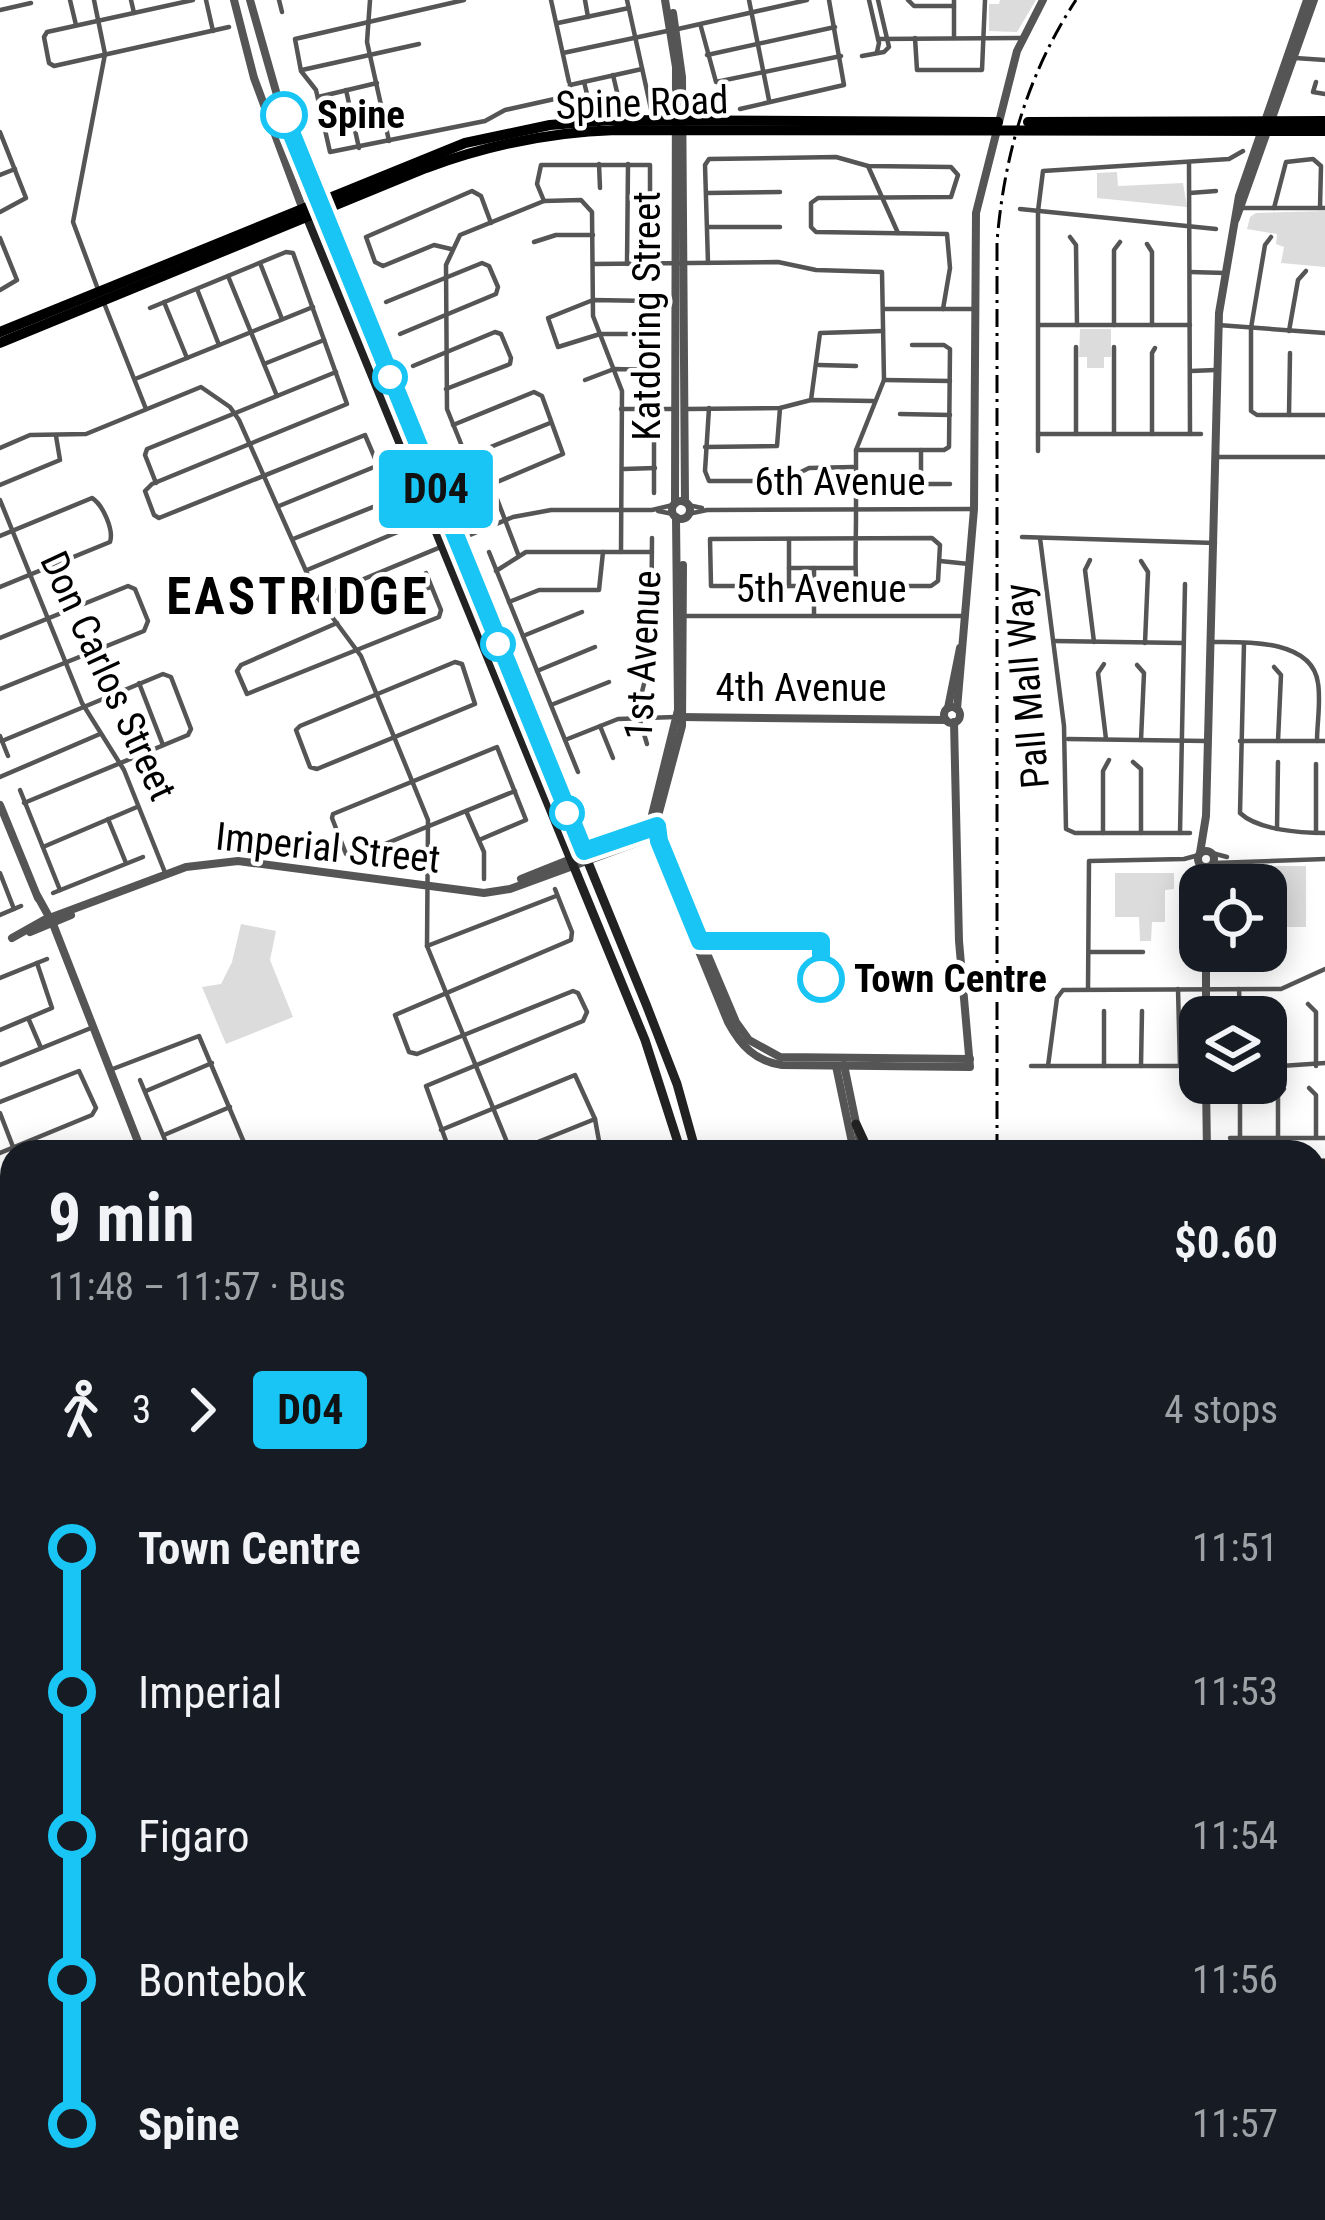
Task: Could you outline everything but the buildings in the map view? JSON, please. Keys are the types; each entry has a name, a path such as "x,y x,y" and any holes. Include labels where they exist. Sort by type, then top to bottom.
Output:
{"main road":[{"name":"Spine Road","path":"0,343 305,212 488,147 578,132 680,125 1266,126 1325,122"},
{"name":"Spine Road","path":"1266,126 1325,131"},
{"path":"320,206 671,1067 692,1140"},
{"path":"305,212 657,1072 678,1140"},
{"name":"Spine Road","path":"0,332 101,296"},
{"path":"856,1124 859,1140"}],"street":[{"path":"70,0 76,26"},
{"path":"94,0 105,54 73,222 146,409"},
{"path":"131,0 134,13"},
{"path":"193,0 44,34 52,65 229,27"},
{"path":"206,0 213,31"},
{"path":"234,0 254,78 305,212"},
{"path":"250,0 275,92 320,206"},
{"path":"280,0 282,12"},
{"path":"370,0 370,55 389,141"},
{"path":"464,0 294,40 301,71 315,86 331,153 484,121 505,110 566,97 570,85 551,0"},
{"path":"585,0 588,17"},
{"path":"627,0 651,110"},
{"name":"Katdoring Street","path":"667,0 674,30 680,125 681,510"},
{"path":"748,0 770,102"},
{"path":"563,53 807,0"},
{"path":"740,109 842,86 846,80 829,0"},
{"path":"869,0 877,52"},
{"path":"862,56 887,50 889,39 878,0"},
{"path":"908,0 914,6 954,3 954,38"},
{"path":"915,38 917,70 979,71 984,67 985,0"},
{"path":"654,831 729,1009 762,1055 840,1062 970,1063 955,873 950,714 974,509 978,198 1022,38 1043,0"},
{"path":"1206,864 1218,325 1234,221 1310,0"},
{"path":"0,10 31,3"},
{"path":"556,24 629,8"},
{"path":"700,24 716,82 841,56"},
{"path":"707,55 835,27"},
{"path":"878,39 1022,38"},
{"path":"301,71 419,44"},
{"path":"1291,56 1325,60"},
{"path":"570,85 642,69"},
{"path":"613,75 621,109"},
{"path":"584,82 591,110"},
{"path":"1316,82 1313,92 1325,94"},
{"path":"318,97 376,83"},
{"path":"346,90 358,148"},
{"path":"0,212 26,200 1,136"},
{"path":"1038,451 1038,211 1046,169 1228,159 1243,151"},
{"path":"708,263 705,163 711,158 836,158 868,166 951,167 958,172 956,193 951,197 815,199 812,203 812,230 818,233 940,232 949,236 950,268 943,309"},
{"path":"1239,208 1274,208 1323,208 1320,163 1315,159 1286,162 1274,208"},
{"path":"1190,162 1190,434"},
{"path":"599,164 600,188"},
{"path":"628,164 628,264"},
{"path":"544,201 537,184 541,165 645,164 652,169 650,197 628,198"},
{"path":"868,166 898,232"},
{"path":"0,175 15,169"},
{"path":"451,249 434,244 382,266 375,262 366,237 472,191 481,196 491,223"},
{"path":"1190,193 1216,191"},
{"path":"705,193 780,193"},
{"path":"518,554 490,485 472,471 446,406 446,277 451,249 460,235 544,201 586,202 592,212 593,316 622,391 621,552"},
{"path":"1020,209 1216,230"},
{"path":"708,227 780,227"},
{"path":"534,242 556,235 593,235"},
{"path":"1070,237 1076,245 1076,325"},
{"path":"1271,237 1264,245 1251,328 1250,407 1257,415 1325,415"},
{"path":"0,238 16,280 0,290"},
{"path":"1114,325 1114,253 1120,242"},
{"path":"1147,244 1152,253 1152,325"},
{"path":"150,308 291,252 349,399 346,405 156,482 145,491 159,518 363,435 370,439 404,530 306,571"},
{"path":"386,302 486,262 498,287 496,294 400,334"},
{"path":"593,264 778,262 816,270 878,269 884,280 884,380 856,450 856,467 856,509 856,539 856,568 857,582 864,586 934,585 940,561 935,539 856,539 710,539 711,586 814,586"},
{"path":"260,263 283,319"},
{"path":"1289,331 1298,280 1306,271"},
{"path":"1190,272 1226,273"},
{"path":"228,276 277,396"},
{"path":"196,289 219,345"},
{"path":"593,300 649,300 654,305 652,333 600,334 559,348 548,318 593,300"},
{"path":"164,302 187,358"},
{"path":"135,379 315,306"},
{"path":"884,309 974,309"},
{"path":"1038,325 1190,325"},
{"path":"1218,325 1325,333"},
{"path":"811,400 822,332 884,331"},
{"path":"413,366 497,332 503,336 511,358 508,365 446,389"},
{"path":"264,364 324,340"},
{"path":"856,450 948,448 949,347 913,345"},
{"path":"1114,346 1114,434"},
{"path":"1076,347 1076,434"},
{"path":"1152,434 1152,353 1156,348"},
{"path":"1289,353 1289,415"},
{"path":"819,365 856,366"},
{"path":"585,380 614,369 654,370"},
{"path":"1190,371 1217,370"},
{"path":"156,482 145,455 148,449 337,371"},
{"path":"884,380 950,380"},
{"path":"0,448 30,436 86,434 200,387 236,413 318,598 358,651 430,826 428,946 507,1140"},
{"path":"453,425 534,392 542,396 562,455 490,485"},
{"path":"621,410 780,408 811,400 876,401"},
{"path":"709,408 705,476 712,482 783,481 809,468 856,467"},
{"path":"705,447 777,446 780,408"},
{"path":"654,409 654,493"},
{"path":"900,415 950,415"},
{"path":"466,457 552,422"},
{"path":"1038,434 1201,434"},
{"path":"0,484 60,460 56,435"},
{"path":"921,450 922,485"},
{"path":"1217,455 1325,457"},
{"path":"279,506 380,465"},
{"path":"622,469 655,469"},
{"path":"886,484 950,484"},
{"path":"0,536 92,498 99,502 112,535 110,542 0,587"},
{"path":"293,539 394,499"},
{"name":"Don Carlos Street","path":"0,500 84,707 120,762 166,874"},
{"name":"6th Avenue","path":"318,598 505,520 551,510 974,509"},
{"name":"1st Avenue","path":"654,831 680,717 681,510"},
{"path":"1022,537 1214,544"},
{"path":"647,744 638,717 639,694 651,657 652,538"},
{"name":"Pall Mall Way","path":"1040,538 1065,739 1066,829 1103,833"},
{"path":"789,539 789,586"},
{"path":"509,602 539,590 599,590 603,552"},
{"path":"488,553 578,772"},
{"path":"496,571 518,554 652,553"},
{"path":"1090,560 1084,571 1094,642"},
{"path":"940,561 969,564"},
{"path":"1141,561 1148,572 1145,643"},
{"path":"789,568 856,568"},
{"path":"814,568 814,616"},
{"path":"337,623 241,664 237,671 247,694 441,614 426,573"},
{"path":"359,579 373,608 431,586"},
{"path":"1180,833 1186,584"},
{"path":"0,638 128,586 135,590 148,621 144,631 0,689"},
{"path":"523,637 582,612"},
{"name":"5th Avenue","path":"681,616 964,616"},
{"path":"1054,641 1183,643"},
{"path":"1210,642 1275,646 1302,657 1318,684 1321,741 1240,741"},
{"path":"1244,643 1240,813 1246,820 1277,829 1325,833"},
{"path":"537,671 595,647"},
{"path":"458,662 476,699 473,706 395,738 317,769 310,766 296,730 458,662"},
{"path":"1104,664 1098,673 1106,739"},
{"path":"1137,665 1144,673 1141,740"},
{"path":"1274,667 1281,675 1278,741"},
{"path":"8,756 1,739 169,675 191,729 188,736 24,802"},
{"path":"551,706 609,682"},
{"path":"139,683 163,745"},
{"name":"4th Avenue","path":"680,717 926,718 950,714"},
{"path":"566,740 638,717 680,717"},
{"path":"600,726 613,758"},
{"path":"0,776 101,733"},
{"path":"1065,739 1206,741"},
{"path":"478,840 526,820 497,747 333,814 332,822 349,857 514,791"},
{"path":"1109,760 1103,771 1103,833 1190,833"},
{"path":"1133,762 1141,769 1141,833"},
{"path":"1277,829 1278,762"},
{"path":"1316,764 1316,833"},
{"path":"20,790 56,892 143,856"},
{"path":"0,805 137,1140"},
{"path":"43,847 139,806"},
{"path":"466,811 484,852 484,879"},
{"path":"108,819 126,863"},
{"name":"Imperial Street","path":"0,943 193,864 229,860 479,893 504,889 654,831"},
{"path":"1088,989 1086,867 1092,859 1325,859"},
{"path":"0,874 18,908 0,915"},
{"path":"428,946 556,892 572,932 571,940 396,1013 408,1049 417,1054 573,991 586,1012 583,1021 426,1086 445,1140"},
{"path":"1088,952 1143,952"},
{"path":"0,978 47,959"},
{"path":"0,1030 49,1011 53,1004 37,963"},
{"path":"1048,1066 1058,994 1063,990 1281,989 1325,969"},
{"path":"1206,972 1206,996"},
{"path":"1240,988 1240,996"},
{"path":"1178,989 1179,1028"},
{"path":"1308,1004 1316,1012 1316,1066"},
{"path":"1104,1011 1104,1066"},
{"path":"1142,1011 1142,1066"},
{"path":"29,1018 41,1048"},
{"path":"0,1065 91,1028"},
{"path":"109,1071 196,1035 202,1039 243,1140"},
{"path":"840,1062 856,1124"},
{"path":"840,1062 859,1140"},
{"path":"1287,1067 1325,1063"},
{"path":"146,1091 212,1064"},
{"path":"1031,1066 1179,1066"},
{"path":"0,1102 79,1071 96,1108 92,1115 36,1140"},
{"path":"441,1130 575,1075 595,1119 599,1140"},
{"path":"140,1080 166,1140"},
{"path":"1309,1088 1316,1096 1316,1138"},
{"path":"1206,1104 1207,1140"},
{"path":"1240,1104 1240,1138"},
{"path":"1278,1104 1278,1138"},
{"path":"164,1135 230,1107"},
{"path":"542,1140 595,1119"},
{"path":"1230,1138 1325,1138"}],"shaded area":[{"path":"1036,0 1017,32 989,31 989,4"},
{"path":"1117,172 1118,186 1183,183 1187,207 1097,198 1097,173"},
{"path":"1325,211 1325,267 1281,263 1284,247 1276,244 1277,234 1247,229 1256,213"},
{"path":"1080,329 1111,329 1111,357 1104,357 1104,368 1087,368 1087,357 1079,357"},
{"path":"1287,866 1306,866 1306,927 1287,927"},
{"path":"1115,873 1174,873 1174,889 1165,890 1165,922 1152,922 1151,941 1140,941 1139,917 1115,917"},
{"path":"241,924 276,931 270,960 293,1017 226,1044 202,987 221,984"}],"railway":[{"path":"997,1140 997,242 1021,116 1044,56 1076,0"}],"bus line":[{"name":"D04","path":"284,115 584,851 657,826 700,941 821,941 821,979"}],"place":[{"name":"Spine","path":"284,115"},
{"name":"Town Centre","path":"821,979"}],"district":[{"name":"EASTRIDGE","path":"298,596"}]}
